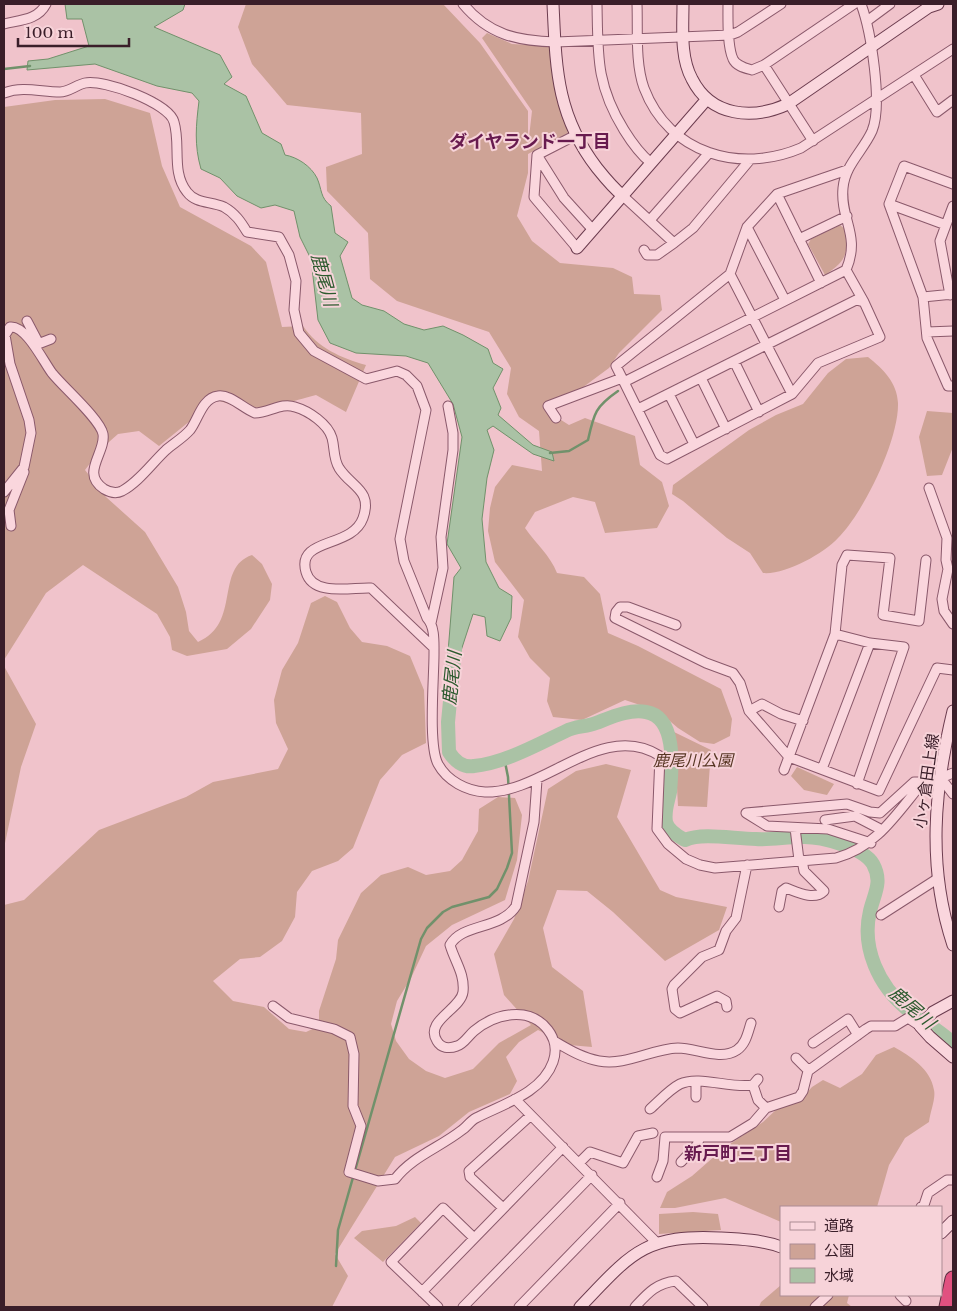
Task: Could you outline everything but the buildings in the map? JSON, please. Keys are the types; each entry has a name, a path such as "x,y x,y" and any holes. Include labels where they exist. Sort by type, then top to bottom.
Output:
{"highway":[{"path":"947,1307 953,1279"}],"street":[{"path":"4,24 35,17 42,12 46,4"},
{"path":"463,4 489,27 512,38 527,41 556,42 730,35 738,32 781,4"},
{"path":"552,4 558,78 563,105 576,135 588,157 623,196 674,243"},
{"path":"597,4 598,63 606,98 632,143 651,163"},
{"path":"637,4 638,39 644,88 654,105 676,134 708,154 749,161 786,155 813,142 953,49"},
{"path":"683,4 682,38 692,79 707,99 725,110 752,115 768,112 788,104 929,7 938,4"},
{"path":"728,4 733,60 739,65 752,70 764,65 854,4"},
{"path":"556,418 548,406 623,380 846,270 852,256 853,244 843,190 847,170 872,132 877,116 877,100 867,21 861,4"},
{"path":"867,21 890,4"},
{"path":"764,65 813,142"},
{"path":"914,75 937,112 953,100"},
{"path":"4,93 26,89 62,92 85,83 104,83 124,88 149,102 165,108 174,121 180,182 187,193 197,201 224,207 237,216 247,232 279,237 290,255 296,281 294,310 299,333 314,351 366,379 397,371 406,375 417,386 426,410 400,539 404,561 427,618 431,622"},
{"path":"536,155 534,197 577,248 707,99"},
{"path":"536,155 576,135"},
{"path":"650,220 708,154"},
{"path":"536,155 564,198 593,230"},
{"path":"644,250 647,255 657,255 693,228 749,161"},
{"path":"953,184 904,166 889,204 923,297 926,332 948,386 953,386"},
{"path":"846,270 864,302 880,337 818,362 792,394 759,412 666,459 660,455 616,366 730,274 747,227 777,194 847,170"},
{"path":"777,194 821,282"},
{"path":"889,204 946,225"},
{"path":"923,297 952,294 940,240 953,206"},
{"path":"798,239 847,216"},
{"path":"747,227 785,300"},
{"path":"730,274 792,394"},
{"path":"638,409 856,300 864,302"},
{"path":"27,321 37,346 68,392 100,426 103,435 93,467 93,474 96,482 110,492 120,492 134,482 191,429 207,402 218,396 230,399 255,413 285,405 296,407 322,423 332,438 336,463 365,496 366,505 357,529 342,539 322,544 310,551 304,567 307,576 313,582 326,588 371,588 434,648"},
{"path":"11,526 9,510 24,473 31,433 29,420 10,364 6,331 10,327 18,328 37,346"},
{"path":"926,332 953,331"},
{"path":"37,346 51,339"},
{"path":"734,361 759,412"},
{"path":"701,378 726,429"},
{"path":"669,394 694,444"},
{"path":"448,406 454,450 441,537 443,568 431,622 434,648 435,752 438,764 451,778 465,789 496,792 537,780 563,764 591,751 645,746 660,756 657,829 676,852 693,863 716,868 836,858 851,854 871,843 923,782"},
{"path":"4,492 24,467"},
{"path":"929,488 947,538 946,560 948,568 942,600 944,611 953,624"},
{"path":"784,770 835,634 842,565 847,555 894,559 883,615 919,621 926,560"},
{"path":"676,625 628,607 620,607 616,612 615,618 706,663 733,673 740,683 749,711 789,757 879,791 937,668 953,670"},
{"path":"835,634 904,647 857,784"},
{"path":"822,769 870,642"},
{"path":"749,711 762,704 782,714 803,721"},
{"name":"小ヶ倉田上線","path":"953,711 940,777 934,839 937,879 945,921 953,945"},
{"path":"871,843 838,831 767,826 746,813 847,804 870,812 880,813 914,782 931,782 953,773"},
{"path":"940,777 953,794"},
{"path":"537,780 534,822 516,906 511,914 459,935 450,945 464,979 463,995 455,1006 437,1023 434,1034 441,1045 446,1048 460,1045 474,1032 488,1023 507,1015 522,1014 536,1019 544,1026 554,1041 583,1057 601,1061 627,1060 673,1048 687,1048 723,1055 738,1050 744,1044 751,1023"},
{"path":"825,820 855,816 882,830"},
{"path":"779,906 782,891 786,888 818,896 824,891 804,871 797,846 795,828"},
{"path":"727,1007 726,1001 717,996 680,1013 675,1009 672,989 674,984 702,957 719,950 726,931 736,918 747,865"},
{"path":"881,915 937,879"},
{"path":"920,1026 933,1012 953,1002"},
{"path":"273,1006 289,1018 334,1029 350,1037 354,1054 353,1106 361,1126 349,1172 378,1181 395,1180 404,1167 461,1131 474,1119 532,1089 548,1074 555,1057 554,1041"},
{"path":"657,1177 663,1161 665,1137 730,1137 753,1123 766,1108 799,1097 811,1069 871,1026 895,1026 908,1018 920,1026 953,1057"},
{"path":"813,1044 848,1019 858,1035"},
{"path":"796,1058 804,1067 811,1069"},
{"path":"650,1109 680,1084 696,1082 724,1086 756,1082 758,1100 766,1108"},
{"path":"696,1082 696,1097"},
{"path":"515,1099 658,1243"},
{"path":"503,1208 470,1177 469,1171 530,1116"},
{"path":"579,1163 590,1152 623,1163 638,1136 653,1133"},
{"path":"681,1162 697,1145 700,1137"},
{"path":"422,1292 563,1147"},
{"path":"463,1307 592,1175"},
{"path":"924,1206 928,1193 947,1180 953,1180"},
{"path":"519,1307 620,1203"},
{"path":"438,1307 391,1262 443,1208 474,1238"},
{"path":"942,1232 953,1221"},
{"path":"581,1307 620,1264 658,1243 687,1237 743,1240 780,1247"},
{"path":"635,1307 652,1289 664,1282 676,1281 699,1306"},
{"path":"815,1307 827,1296"}],"green space":[{"path":"246,4 443,4 480,43 528,111 528,146 532,111 482,38 487,33 512,44 550,46 555,89 568,133 528,154 528,173 517,216 532,241 560,263 613,268 632,277 634,294 660,295 662,310 619,353 609,368 555,408 558,418 569,425 585,418 635,436 640,465 662,482 669,506 657,528 605,533 595,502 573,497 535,512 525,528 547,555 557,573 584,577 600,594 608,633 638,646 721,689 732,719 730,736 714,744 700,742 678,728 658,711 625,700 582,720 553,717 547,701 550,678 530,658 518,637 524,600 495,562 488,531 490,508 495,487 512,465 542,471 539,431 519,417 507,394 511,368 489,332 397,301 370,279 368,233 327,191 326,167 362,154 361,113 287,105 252,64 238,27"},
{"path":"105,99 150,113 162,166 180,207 251,246 266,262 282,327 303,326 309,334 331,351 366,365 346,412 316,395 267,407 244,407 216,400 159,446 139,431 118,434 101,449 85,470 106,497 145,532 178,587 186,612 189,631 198,642 211,633 220,622 234,571 241,562 252,555 262,564 272,584 270,600 251,629 227,649 187,656 172,650 170,637 157,614 83,565 46,593 4,660 4,107 55,100"},
{"path":"840,225 845,229 846,251 842,261 825,275 808,244 811,239"},
{"path":"868,357 884,371 892,382 898,403 893,436 869,494 848,526 838,538 823,550 813,557 782,571 763,573 750,553 727,538 672,494 673,485 749,430 776,415 803,404 828,373 846,359"},
{"path":"927,411 953,413 953,447 942,475 927,476 919,437"},
{"path":"325,596 337,602 350,628 362,642 387,646 410,656 424,690 426,743 402,755 380,780 353,848 338,861 312,871 297,892 295,917 282,941 260,957 240,959 213,981 233,1001 264,1007 289,1029 306,1032 319,1026 319,1011 336,959 338,940 361,893 381,875 408,867 426,875 450,871 462,860 478,831 479,809 498,797 515,798 522,815 517,860 505,900 452,925 426,946 411,978 397,1001 391,1024 396,1041 409,1059 426,1071 445,1078 473,1069 499,1043 531,1025 504,995 494,954 514,919 528,881 548,789 576,771 606,764 631,770 617,817 660,890 676,897 727,907 719,930 665,961 613,912 587,891 557,890 543,928 552,967 583,991 592,1047 569,1045 538,1030 519,1042 506,1057 517,1081 510,1094 469,1112 439,1136 395,1157 335,1254 348,1276 332,1307 4,1307 4,905 24,900 99,830 186,797 213,782 278,769 288,749 276,723 274,700 282,670 298,643 311,603"},
{"path":"4,666 36,724 21,767 4,848"},
{"name":"鹿尾川公園","path":"674,732 711,750 707,807 678,806"},
{"path":"797,767 834,784 827,795 804,790 791,776"},
{"path":"894,1047 919,1064 929,1076 934,1090 929,1122 905,1138 889,1165 877,1206 780,1206 780,1222 725,1198 675,1208 660,1208 667,1192 692,1176 724,1148 763,1122 778,1108 801,1099 812,1087 823,1080 840,1088 862,1074 876,1055"},
{"path":"693,1212 718,1214 721,1230 659,1234 659,1214"},
{"path":"415,1217 421,1223 383,1262 354,1238 362,1231 396,1226"},
{"path":"780,1286 780,1296 849,1296 847,1303 852,1307 759,1307 761,1302"}],"water":[{"path":"65,4 185,4 183,10 154,27 220,55 232,77 224,84 246,96 262,133 281,144 285,155 303,163 317,178 323,197 331,206 335,233 348,242 340,256 352,298 362,305 384,311 404,324 424,330 443,326 463,335 488,349 493,363 503,369 493,388 501,408 498,415 533,445 552,452 554,461 533,454 493,426 487,430 494,450 487,478 482,519 486,562 499,588 512,596 511,618 500,641 487,636 485,617 473,614 456,666 447,665 454,577 461,568 447,544 462,437 453,404 428,363 406,356 356,353 330,343 318,320 311,259 300,237 294,211 275,205 261,208 237,196 220,178 201,169 196,135 199,101 192,93 157,86 95,64 27,70 28,61 48,59 89,46 82,19 67,19"}],"waterway":[{"path":"4,69 30,66"},
{"path":"550,453 569,451 588,440 594,417 600,406 618,391"},
{"name":"鹿尾川","path":"455,649 448,722 449,752 453,758 463,765 474,766 498,761 569,729 627,713 646,712 656,716 663,723 668,733 671,770 666,822 671,831 676,835 685,840 701,836 762,839 819,838 851,848 868,858 876,870 878,882 868,925 870,952 875,965 881,978 897,1000 953,1043"},
{"path":"336,1266 338,1230 421,939 427,928 443,912 452,907 489,897 497,889 512,853 508,777 504,757"}],"district":[{"name":"ダイヤランド一丁目","path":"530,142"},
{"name":"新戸町三丁目","path":"738,1154"}]}
